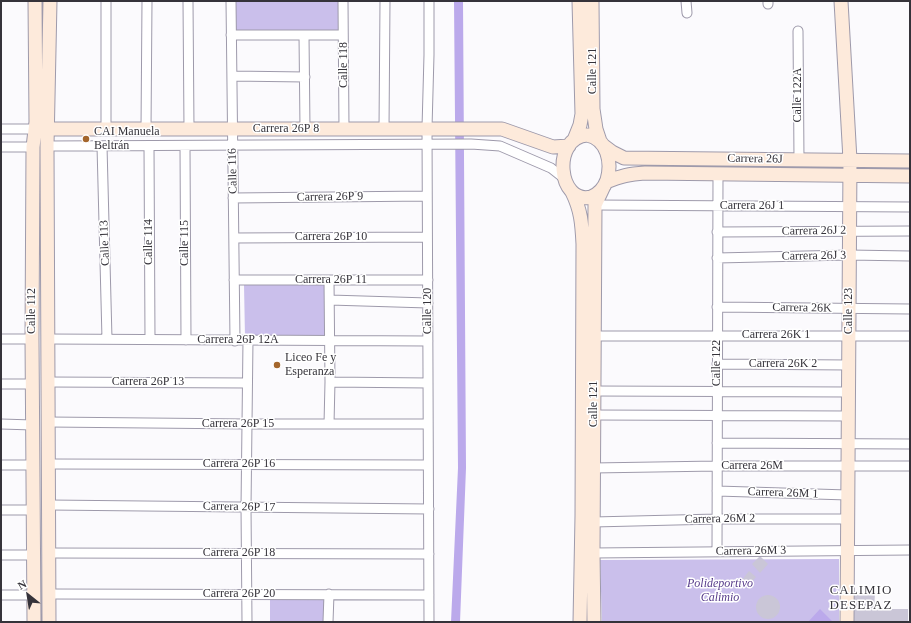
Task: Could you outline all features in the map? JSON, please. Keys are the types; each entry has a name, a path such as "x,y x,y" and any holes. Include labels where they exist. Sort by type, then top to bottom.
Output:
{"street":[{"name":"Calle 112","path":"35,1 42,129 47,146 49,622"},
{"name":"Calle 112","path":"34,622 32,384 33,147 42,129 50,1"},
{"path":"106,1 106,129"},
{"path":"146,129 147,1"},
{"path":"188,1 188,129"},
{"name":"Calle 116","path":"231,1 235,341"},
{"name":"Calle 118","path":"343,1 344,129"},
{"path":"384,128 385,1"},
{"name":"Calle 120","path":"429,1 427,128 429,622"},
{"name":"Calle 121","path":"571,143 580,126 582,114 579,1"},
{"name":"Calle 121","path":"592,1 593,109 596,129 602,144"},
{"path":"686,1 687,12"},
{"name":"Calle 123","path":"841,1 850,160 847,622"},
{"name":"Calle 122A","path":"798,31 799,160"},
{"path":"232,35 344,35"},
{"path":"304,36 305,129"},
{"path":"232,76 305,77"},
{"name":"Carrera 26P 8","path":"1,129 502,129 552,147 571,143"},
{"path":"588,136 597,138 602,144 609,162 609,171 605,185 596,194 587,197 578,196 572,192 565,179 563,164 566,152 571,143 579,137 588,136"},
{"path":"831,160 843,152 849,141 858,154 866,161"},
{"name":"Carrera 26P 8","path":"47,146 471,144 500,146 551,168 565,179"},
{"name":"Carrera 26J","path":"602,144 612,152 624,158 910,161"},
{"name":"Calle 113","path":"102,146 107,340"},
{"name":"Calle 114","path":"149,146 150,339"},
{"name":"Calle 115","path":"185,146 186,340"},
{"path":"1,147 33,147"},
{"name":"Carrera 26J","path":"605,185 620,176 627,174 910,176"},
{"name":"Calle 122","path":"717,552 718,174"},
{"path":"831,175 844,183 849,193"},
{"path":"849,193 857,180 867,176"},
{"name":"Calle 121","path":"594,622 592,553 595,205 605,185"},
{"name":"Calle 121","path":"572,192 578,205 581,217 583,244 580,622"},
{"name":"Carrera 26P 9","path":"233,198 427,196"},
{"name":"Carrera 26J 1","path":"595,205 910,207"},
{"name":"Carrera 26J 2","path":"718,232 910,231"},
{"name":"Carrera 26P 10","path":"234,238 427,237"},
{"name":"Carrera 26J 3","path":"718,258 849,255 910,256"},
{"name":"Carrera 26P 11","path":"234,280 428,280"},
{"path":"329,280 329,424"},
{"path":"330,300 428,303"},
{"name":"Carrera 26K","path":"717,307 910,309"},
{"name":"Carrera 26K 1","path":"594,336 910,336"},
{"path":"1,339 32,339"},
{"name":"Carrera 26P 12A","path":"48,339 428,341"},
{"path":"247,622 246,507 248,340"},
{"name":"Carrera 26K 2","path":"718,364 849,365"},
{"name":"Carrera 26P 13","path":"48,382 247,382"},
{"path":"330,382 428,383"},
{"path":"1,384 32,384"},
{"path":"594,391 848,392"},
{"path":"594,415 848,416"},
{"name":"Carrera 26P 15","path":"48,422 428,424"},
{"path":"1,424 33,425"},
{"path":"717,443 910,444"},
{"name":"Carrera 26P 16","path":"49,464 428,465"},
{"path":"1,465 33,465"},
{"name":"Carrera 26M","path":"593,468 717,466 910,466"},
{"name":"Carrera 26M 1","path":"717,491 848,495"},
{"name":"Carrera 26P 17","path":"49,505 429,509"},
{"path":"1,510 33,510"},
{"name":"Carrera 26M 2","path":"593,522 717,519 848,519"},
{"name":"Carrera 26M 3","path":"592,553 910,550"},
{"name":"Carrera 26P 18","path":"49,552 429,554"},
{"path":"1,555 33,555"},
{"name":"Carrera 26P 20","path":"49,594 429,595"},
{"path":"328,622 329,594"},
{"path":"1,595 34,595"}],"green space":[{"path":"231,1 343,1 343,35 231,35"},
{"path":"244,285 326,285 326,337 245,337"},
{"name":"Polideportivo Calimio","path":"839,559 839,622 602,622 600,560"},
{"path":"270,597 327,598 326,622 270,622"}],"shaded area":[{"path":"454,1 463,1 466,468 460,622 451,622 458,468"},
{"path":"820,609 833,622 808,622"}],"building":[{"name":"CAI Manuela Beltrán","path":"82,136 89,136 89,143 82,143"},
{"path":"760,556 768,564 760,573 752,564"},
{"path":"749,571 756,577 748,586 742,580"},
{"path":"854,593 875,593 874,609 908,609 908,622 854,622"},
{"path":"768,595 777,598 780,607 777,616 768,619 759,616 756,607 759,598"}],"place":[{"name":"CAI Manuela Beltrán","path":"86,139"},
{"name":"Liceo Fe y Esperanza","path":"277,365"}],"district":[{"name":"CALIMIO DESEPAZ","path":"861,598"}]}
